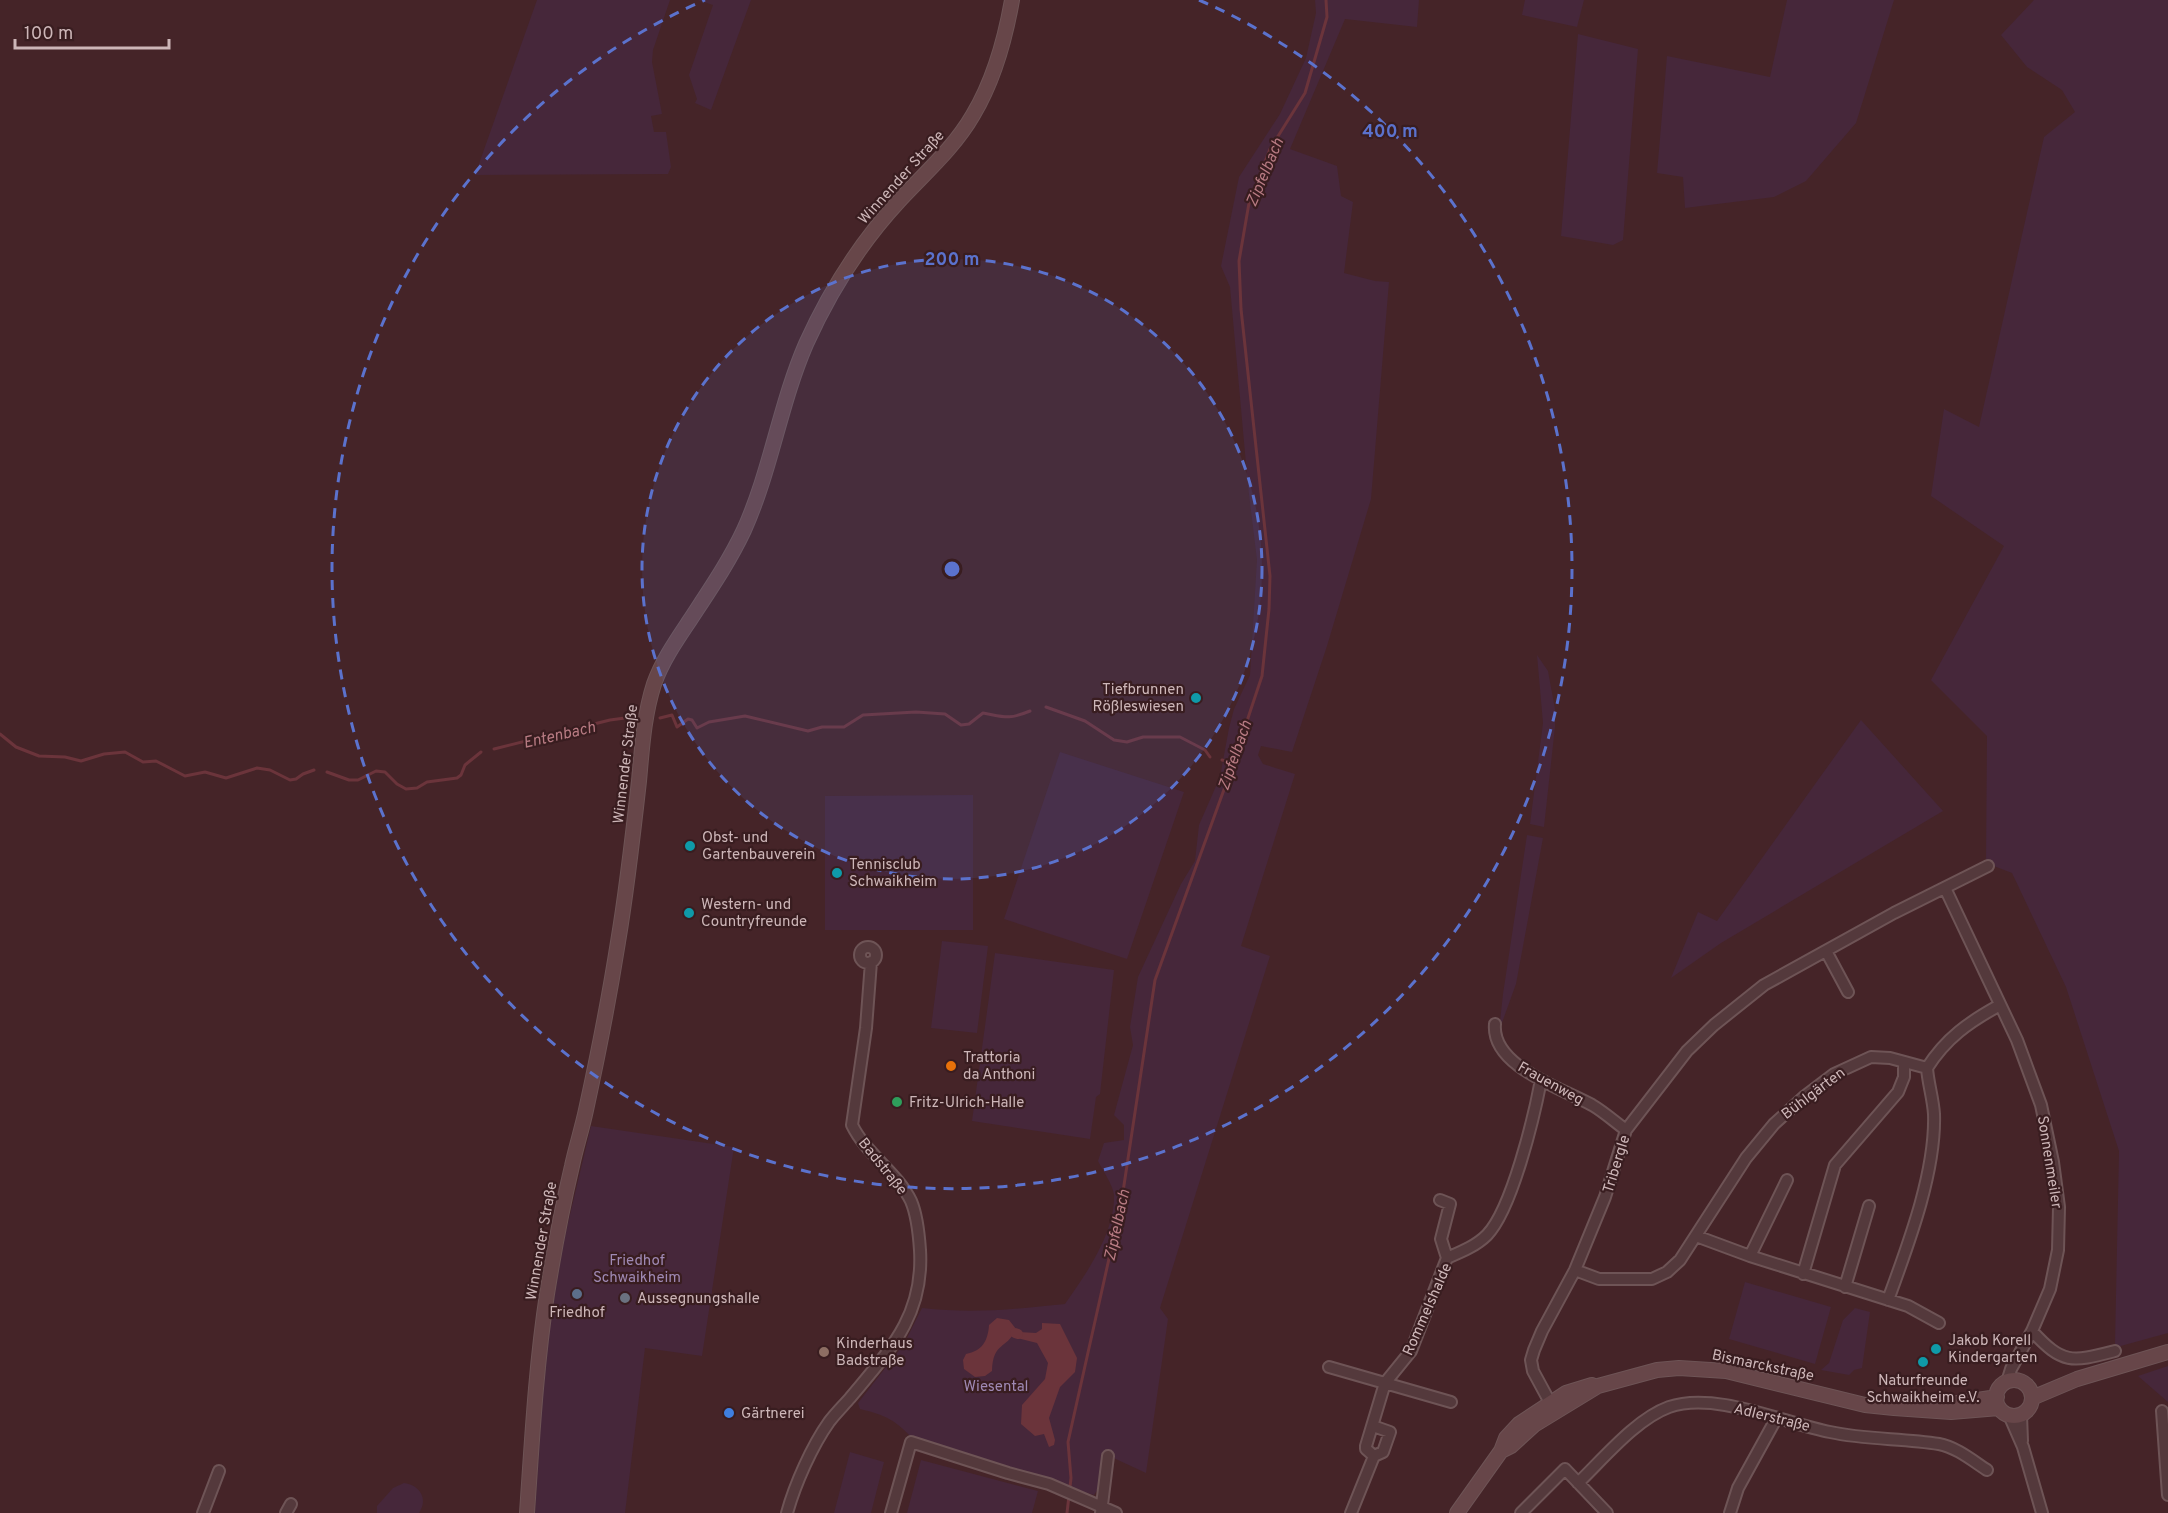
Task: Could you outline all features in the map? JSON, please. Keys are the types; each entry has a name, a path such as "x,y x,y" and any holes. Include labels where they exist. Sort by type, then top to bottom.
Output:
{"main road":[{"name":"Winnender Straße","path":"527,1513 547,1297 617,950 647,715 655,682 670,650 717,579 743,532 762,484 778,422 796,368 819,315 852,260 872,233 946,153 972,117 984,96 999,56 1012,0"},
{"path":"2021,1387 2028,1410 2006,1409 2001,1386 2021,1387 2077,1379 2168,1352"},
{"name":"Bismarckstraße","path":"1457,1513 1501,1451 1511,1446 1566,1393 1590,1385 1598,1386 1656,1370 1702,1368 1726,1371 1865,1405 1952,1412 2006,1409"}],"street":[{"name":"Tribergle","path":"1552,1407 1533,1371 1531,1360 1542,1331 1575,1270 1605,1197 1626,1130 1687,1051 1714,1025 1764,985 1894,913 1988,866"},
{"name":"Sonnenmeiler","path":"1945,888 2017,1040 2041,1105 2053,1162 2059,1207 2058,1250 2049,1289 2032,1330 2018,1355 2021,1387"},
{"path":"1826,951 1848,992"},
{"name":"Badstraße","path":"787,1513 801,1475 829,1422 897,1340 906,1324 918,1289 921,1270 919,1236 911,1202 893,1175 857,1135 852,1125 866,1028 871,962"},
{"path":"1888,1300 1915,1219 1930,1161 1934,1112 1927,1068 1938,1050 1970,1022 2000,1005"},
{"name":"Frauenweg","path":"1495,1024 1494,1034 1500,1049 1508,1059 1541,1080 1595,1107 1626,1130"},
{"name":"Bühlgärten","path":"1575,1270 1599,1279 1652,1279 1667,1272 1680,1260 1760,1141 1774,1124 1805,1096 1834,1074 1871,1057 1890,1058 1927,1068"},
{"path":"1803,1274 1835,1165 1898,1092 1904,1077 1904,1062"},
{"name":"Rommelshalde","path":"1374,1456 1366,1449 1385,1383 1411,1351 1447,1258 1469,1248 1488,1234 1506,1204 1541,1080"},
{"path":"1750,1256 1787,1180"},
{"path":"1440,1200 1450,1204 1441,1239 1447,1258"},
{"path":"1845,1287 1869,1206"},
{"path":"1696,1236 1803,1274 1919,1311 1939,1323"},
{"path":"2032,1330 2045,1346 2057,1355 2072,1359 2084,1359 2115,1351"},
{"path":"1329,1367 1451,1402"},
{"name":"Adlerstraße","path":"1578,1483 1640,1424 1654,1414 1670,1407 1692,1403 1713,1403 1738,1408 1857,1437 1941,1444 1987,1470"},
{"path":"2006,1409 2023,1447 2042,1513"},
{"path":"2162,1411 2168,1496"},
{"path":"1730,1513 1738,1488 1776,1419"},
{"name":"Rommelshalde","path":"1351,1513 1374,1456 1383,1452 1390,1432 1373,1426"},
{"path":"891,1513 911,1442 1049,1484 1079,1496 1102,1510 1116,1513"},
{"path":"1102,1510 1108,1456"},
{"path":"1521,1513 1565,1469 1607,1513"},
{"path":"203,1513 219,1471"}],"green space":[{"path":"537,0 670,0 653,50 652,62 662,114 651,116 654,132 666,132 671,167 668,174 475,175"},
{"path":"698,0 751,0 711,110 695,103 697,99 689,75 713,5"},
{"name":"Wiesental","path":"1315,0 1419,0 1417,27 1345,19 1290,149 1337,166 1341,196 1353,202 1344,273 1389,282 1371,499 1327,646 1292,752 1261,746 1258,755 1263,764 1295,774 1241,946 1270,956 1160,1308 1168,1319 1146,1473 1105,1454 1100,1486 1094,1495 915,1441 897,1424 884,1416 860,1409 858,1403 904,1344 922,1308 977,1311 1065,1304 1098,1253 1110,1224 1114,1195 1110,1182 1098,1161 1104,1143 1124,1140 1124,1125 1114,1115 1133,1045 1130,1027 1138,977 1181,884 1195,861 1199,825 1220,777 1234,709 1250,675 1257,560 1230,287 1221,266 1239,177 1280,114 1306,58 1316,13"},
{"path":"1525,0 1584,0 1577,27 1522,15"},
{"path":"1787,0 1894,0 1856,123 1806,181 1774,197 1685,208 1683,177 1657,173 1667,56 1770,77"},
{"path":"2034,0 2168,0 2168,1333 2117,1347 2115,1344 2119,1151 2066,987 2012,873 1986,863 1987,736 1931,680 2004,546 1931,496 1944,409 1979,427 2044,137 2075,112 2062,90 2027,67 2001,35"},
{"path":"1578,34 1638,49 1623,240 1613,245 1561,236"},
{"path":"1537,655 1548,671 1555,709 1544,827 1530,824 1543,723"},
{"path":"1861,720 1943,811 1721,943 1671,978 1698,912 1717,921"},
{"path":"1060,752 1184,792 1127,959 1004,919"},
{"path":"973,795 973,930 825,930 825,796"},
{"path":"1527,835 1543,838 1516,984 1499,1031 1503,994"},
{"path":"942,941 988,946 977,1033 931,1028"},
{"path":"995,953 1114,970 1100,1094 1096,1097 1090,1139 972,1121"},
{"name":"Friedhof Schwaikheim","path":"591,1126 734,1147 702,1356 645,1348 625,1513 535,1513 545,1352 564,1240"},
{"path":"1745,1282 1831,1307 1815,1364 1729,1339"},
{"path":"1855,1308 1870,1312 1862,1368 1854,1370 1849,1375 1821,1370 1829,1363 1843,1320"},
{"path":"2168,1366 2168,1402 2138,1376"},
{"path":"850,1452 884,1462 871,1513 834,1513"},
{"path":"921,1460 1038,1491 1032,1513 907,1513"},
{"path":"404,1483 414,1486 423,1497 419,1513 377,1513 377,1506 393,1488"}],"shaded area":[{"path":"997,1318 1009,1320 1016,1329 995,1355 992,1371 985,1376 975,1377 964,1369 963,1360 966,1354 980,1348 987,1336 989,1325"},
{"path":"1042,1323 1060,1324 1077,1358 1075,1372 1060,1387 1049,1418 1055,1440 1054,1445 1049,1447 1044,1434 1035,1436 1021,1424 1022,1405 1045,1379 1048,1363 1037,1343 1017,1338 1019,1332 1036,1333 1042,1329"}],"waterway":[{"name":"Zipfelbach","path":"1067,1513 1071,1478 1068,1442 1121,1205 1155,980 1226,784 1262,676 1270,576 1241,309 1239,261 1249,203 1270,149 1305,93 1327,17 1326,0"},
{"name":"Entenbach","path":"1046,707 1085,721 1114,740 1127,742 1143,737 1180,737 1205,750 1210,757"},
{"name":"Entenbach","path":"660,718 672,715 677,727 688,719 692,720 697,728 709,722 745,716 808,731 822,727 844,727 863,715 916,712 945,714 961,725 969,724 983,713 1007,717 1030,711"},
{"name":"Entenbach","path":"494,749 625,718"},
{"name":"Entenbach","path":"0,734 16,747 39,756 65,757 81,761 104,754 125,752 143,762 156,761 185,776 205,772 226,778 257,768 270,770 290,780 314,770"},
{"name":"Entenbach","path":"327,772 349,780 358,780 376,771 385,772 406,789 417,788 427,782 457,778 461,775 465,765 481,752"},
{"name":"Entenbach","path":"1222,760 1233,763"}],"place":[{"name":"Tiefbrunnen Rößleswiesen","path":"1196,698"},
{"name":"Obst- und Gartenbauverein","path":"690,846"},
{"name":"Tennisclub Schwaikheim","path":"837,873"},
{"name":"Western- und Countryfreunde","path":"689,913"},
{"name":"Trattoria da Anthoni","path":"951,1066"},
{"name":"Fritz-Ulrich-Halle","path":"897,1102"},
{"name":"Friedhof","path":"577,1294"},
{"name":"Aussegnungshalle","path":"625,1298"},
{"name":"Jakob Korell Kindergarten","path":"1936,1349"},
{"name":"Kinderhaus Badstraße","path":"824,1352"},
{"name":"Naturfreunde Schwaikheim e.V.","path":"1923,1362"},
{"name":"Gärtnerei","path":"729,1413"}]}
